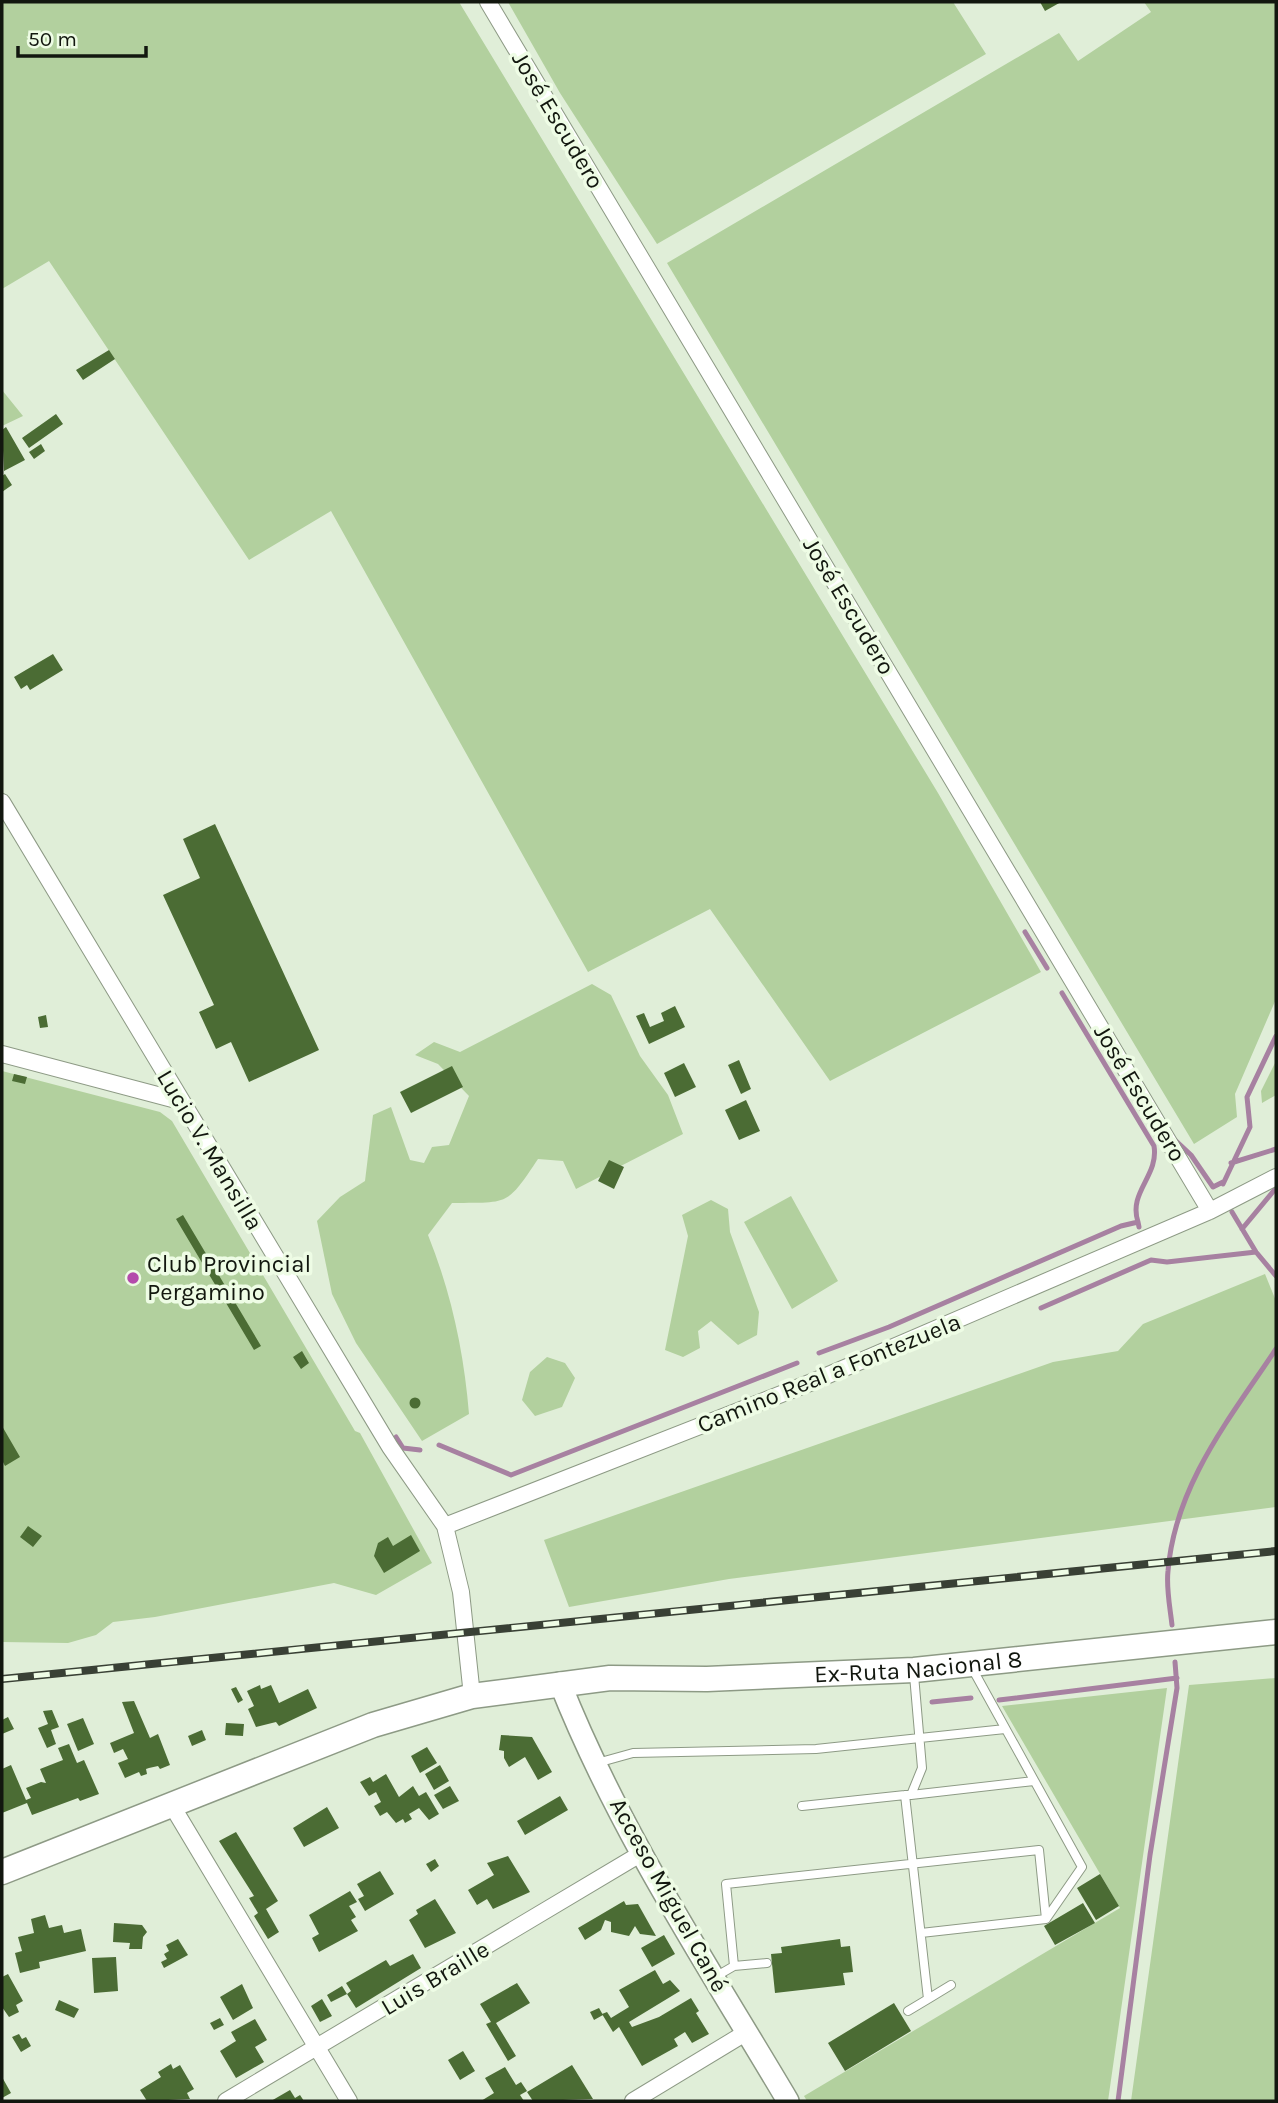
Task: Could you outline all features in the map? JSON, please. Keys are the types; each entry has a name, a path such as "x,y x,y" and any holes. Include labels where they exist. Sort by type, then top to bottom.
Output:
{"main road":[{"name":"Ex-Ruta Nacional 8","path":"2,1872 393,1718 472,1696 610,1678 707,1679 914,1670 1276,1632"},
{"name":"Acceso Miguel Cané","path":"560,1683 642,1853 788,2101"}],"street":[{"name":"José Escudero","path":"488,2 1210,1211"},
{"name":"Lucio V. Mansilla","path":"2,802 390,1447 445,1526 461,1592 472,1696"},
{"path":"2,1054 180,1101"},
{"name":"Camino Real a Fontezuela","path":"445,1526 813,1382 1210,1211 1276,1177"},
{"path":"171,1804 349,2101"},
{"name":"Luis Braille","path":"226,2101 642,1853"},
{"path":"633,2101 747,2032"}],"lane":[{"path":"921,1933 1046,1919 1082,1867 970,1664"},
{"path":"914,1670 922,1768 908,1795 928,1999"},
{"path":"597,1763 633,1753 816,1749 1005,1729"},
{"path":"802,1806 1034,1781"},
{"path":"734,1966 726,1884 1039,1850 1046,1919"},
{"path":"715,1977 734,1966 767,1963"},
{"path":"908,2011 951,1985"}],"green space":[{"path":"2,2 459,2 938,793 1041,972 830,1081 710,909 588,972 331,511 249,560 49,261 2,289"},
{"path":"508,2 953,2 986,54 657,244 560,93"},
{"path":"1144,2 1276,2 1276,999 1235,1094 1237,1117 1194,1144 667,263 1059,33 1078,61 1151,12"},
{"path":"2,390 23,416 2,426"},
{"path":"592,984 611,995 640,1056 668,1095 683,1134 576,1189 563,1161 538,1159 519,1186 504,1199 452,1203 428,1235 455,1323 469,1414 422,1441 356,1343 332,1294 317,1221 340,1197 365,1181 373,1115 391,1107 410,1160 424,1163 432,1147 449,1145 469,1096 438,1064 415,1055 434,1042 460,1052"},
{"path":"1276,1061 1276,1095 1262,1103 1261,1091"},
{"name":"Club Provincial Pergamino","path":"2,1071 160,1112 172,1121 355,1431 360,1433 432,1563 376,1595 334,1583 155,1617 113,1622 96,1635 68,1643 2,1642"},
{"path":"791,1196 838,1281 792,1309 744,1222"},
{"path":"711,1200 728,1209 730,1232 759,1312 757,1335 738,1345 711,1321 698,1331 700,1348 683,1357 665,1350 688,1236 682,1215"},
{"path":"1265,1274 1276,1301 1276,1507 729,1579 569,1607 544,1540 1053,1362 1118,1351 1143,1324"},
{"path":"547,1357 565,1363 575,1378 562,1407 535,1416 522,1400 530,1372"},
{"path":"1276,1678 1276,2101 1131,2101 1189,1685"},
{"path":"1167,1688 1108,2101 807,2101 804,2096 1120,1908 1002,1706"}],"building":[{"path":"1040,2 1061,2 1045,11"},
{"path":"109,350 115,359 83,380 76,370"},
{"path":"56,414 63,424 29,448 22,438"},
{"path":"6,427 25,460 4,471 2,430"},
{"path":"41,444 45,451 34,459 29,452"},
{"path":"5,474 12,485 2,492 2,476"},
{"path":"53,654 63,670 30,690 27,685 21,689 14,677"},
{"path":"215,824 319,1050 249,1082 231,1042 216,1049 199,1012 214,1005 163,895 200,878 183,839"},
{"path":"675,1006 685,1027 649,1044 636,1016 644,1013 650,1027 664,1021 661,1013"},
{"path":"46,1015 48,1027 40,1028 38,1017"},
{"path":"739,1060 751,1089 741,1094 728,1065"},
{"path":"684,1063 696,1087 675,1097 664,1073"},
{"path":"452,1066 463,1087 411,1113 400,1092"},
{"path":"14,1074 27,1077 25,1084 12,1081"},
{"path":"746,1100 760,1131 739,1140 725,1110"},
{"path":"609,1160 624,1167 614,1189 598,1181"},
{"path":"183,1215 261,1346 254,1350 176,1219"},
{"path":"302,1351 309,1363 301,1369 293,1357"},
{"path":"415,1398 419,1399 419,1407 415,1408 411,1407 410,1403 411,1399"},
{"path":"2,1426 20,1457 5,1466 2,1460"},
{"path":"28,1526 42,1536 33,1547 20,1537"},
{"path":"411,1535 420,1551 384,1573 374,1556 378,1543 388,1537 393,1546"},
{"path":"260,1685 261,1689 271,1685 279,1703 308,1689 317,1708 279,1726 276,1722 256,1727 248,1709 254,1706 247,1691"},
{"path":"236,1687 243,1700 238,1703 231,1689"},
{"path":"134,1701 150,1738 158,1734 170,1765 160,1769 158,1766 149,1768 146,1769 147,1774 141,1776 139,1772 125,1778 118,1763 128,1759 123,1749 114,1753 110,1743 134,1733 122,1702"},
{"path":"52,1710 59,1727 51,1730 56,1744 47,1748 38,1728 48,1724 43,1711"},
{"path":"8,1717 14,1729 2,1734 2,1720"},
{"path":"83,1718 94,1744 78,1751 67,1724"},
{"path":"226,1723 244,1724 243,1736 225,1735"},
{"path":"202,1730 206,1740 192,1746 188,1736"},
{"path":"501,1735 532,1737 552,1772 538,1780 525,1757 509,1767 504,1751 499,1750"},
{"path":"69,1744 77,1763 84,1760 99,1794 80,1801 78,1798 32,1815 27,1803 2,1813 2,1769 11,1765 26,1800 31,1798 26,1788 41,1782 46,1783 40,1769 63,1760 58,1748"},
{"path":"427,1747 437,1763 420,1773 411,1756"},
{"path":"440,1765 449,1781 434,1790 425,1774"},
{"path":"386,1774 399,1797 413,1786 419,1796 426,1792 439,1814 429,1820 419,1808 409,1814 412,1819 405,1823 403,1819 396,1823 387,1812 380,1816 374,1806 381,1802 376,1792 369,1796 360,1782 370,1777 373,1782"},
{"path":"450,1786 459,1801 443,1809 434,1795"},
{"path":"560,1796 568,1810 525,1835 517,1821"},
{"path":"327,1807 339,1828 304,1847 293,1828"},
{"path":"236,1832 278,1901 266,1909 279,1932 268,1939 254,1916 258,1913 249,1898 254,1896 219,1841"},
{"path":"508,1856 530,1892 493,1909 487,1899 477,1905 468,1890 494,1875 487,1863"},
{"path":"435,1859 439,1866 431,1872 426,1864"},
{"path":"380,1871 394,1894 365,1911 358,1899 364,1896 357,1884"},
{"path":"1100,1874 1119,1906 1096,1920 1077,1888"},
{"path":"350,1891 357,1902 349,1906 356,1917 351,1920 358,1931 319,1952 312,1938 319,1934 309,1915"},
{"path":"435,1899 456,1933 425,1948 409,1920 418,1914 416,1910"},
{"path":"624,1901 626,1905 638,1904 656,1936 640,1934 635,1926 629,1936 611,1932 611,1922 605,1920 601,1930 585,1940 578,1928"},
{"path":"1083,1903 1095,1923 1055,1945 1044,1926"},
{"path":"45,1915 49,1928 62,1925 64,1933 81,1929 86,1951 39,1962 40,1968 20,1973 15,1953 22,1951 18,1937 34,1933 31,1919"},
{"path":"114,1923 142,1925 147,1932 143,1937 142,1949 129,1949 130,1943 113,1942"},
{"path":"664,1935 675,1954 652,1967 641,1948"},
{"path":"178,1939 188,1955 164,1968 161,1962 167,1959 164,1954 169,1951 166,1945"},
{"path":"840,1939 841,1947 850,1946 853,1972 843,1973 845,1985 775,1993 771,1954 782,1953 781,1947"},
{"path":"413,1954 421,1968 356,2008 347,1994 351,1991 346,1983 386,1960 390,1966"},
{"path":"116,1957 118,1991 94,1993 92,1958"},
{"path":"655,1970 663,1984 670,1980 680,1991 629,2022 632,2027 659,2017 691,1998 699,2011 696,2013 709,2034 692,2043 685,2032 674,2039 678,2046 642,2066 619,2027 613,2032 602,2014 607,2012 611,2018 629,2007 619,1990"},
{"path":"8,1974 23,2001 16,2005 19,2012 9,2017 2,2007 2,1977"},
{"path":"517,1983 530,2003 496,2023 516,2056 508,2061 486,2024 491,2022 480,2004"},
{"path":"242,1984 253,2008 233,2020 220,1997"},
{"path":"342,1986 347,1994 331,2002 327,1995"},
{"path":"322,1999 332,2016 320,2022 311,2006"},
{"path":"59,2000 79,2009 74,2018 55,2010"},
{"path":"894,2003 911,2031 845,2071 828,2043"},
{"path":"599,2008 603,2015 594,2020 590,2012"},
{"path":"220,2018 224,2025 214,2030 210,2023"},
{"path":"255,2019 267,2040 255,2047 264,2062 236,2078 220,2051 236,2041 231,2032"},
{"path":"19,2034 22,2039 26,2037 31,2046 21,2052 12,2037"},
{"path":"463,2051 475,2071 460,2080 448,2060"},
{"path":"171,2064 173,2069 180,2065 194,2089 187,2093 190,2099 147,2101 140,2090 161,2077 158,2072"},
{"path":"572,2065 593,2099 533,2101 527,2092"},
{"path":"505,2067 516,2085 521,2082 527,2091 520,2095 524,2101 481,2101 494,2093 485,2078"},
{"path":"2,2077 11,2093 2,2098"},
{"path":"290,2090 295,2098 300,2095 304,2101 271,2101"}],"waterway":[{"path":"1025,932 1047,968"},
{"path":"1062,993 1154,1146 1152,1166 1137,1202 1138,1222"},
{"path":"1223,1184 1250,1127 1247,1097 1276,1036"},
{"path":"1175,1140 1191,1155 1213,1187 1223,1182"},
{"path":"1231,1163 1276,1149"},
{"path":"1242,1229 1276,1188"},
{"path":"1232,1212 1256,1252 1276,1276"},
{"path":"819,1353 889,1327 1121,1226 1138,1222 1139,1227"},
{"path":"1041,1308 1151,1260 1167,1262 1256,1252"},
{"path":"1172,1625 1168,1571 1181,1510 1207,1454 1276,1349"},
{"path":"439,1445 511,1475 797,1363"},
{"path":"396,1437 403,1448 420,1450"},
{"path":"1118,2101 1150,1855 1177,1688 1175,1662"},
{"path":"999,1700 1177,1678"},
{"path":"932,1702 971,1698"}],"railway":[{"path":"2,1679 1276,1551"}],"place":[{"name":"Club Provincial Pergamino","path":"133,1278"}]}
